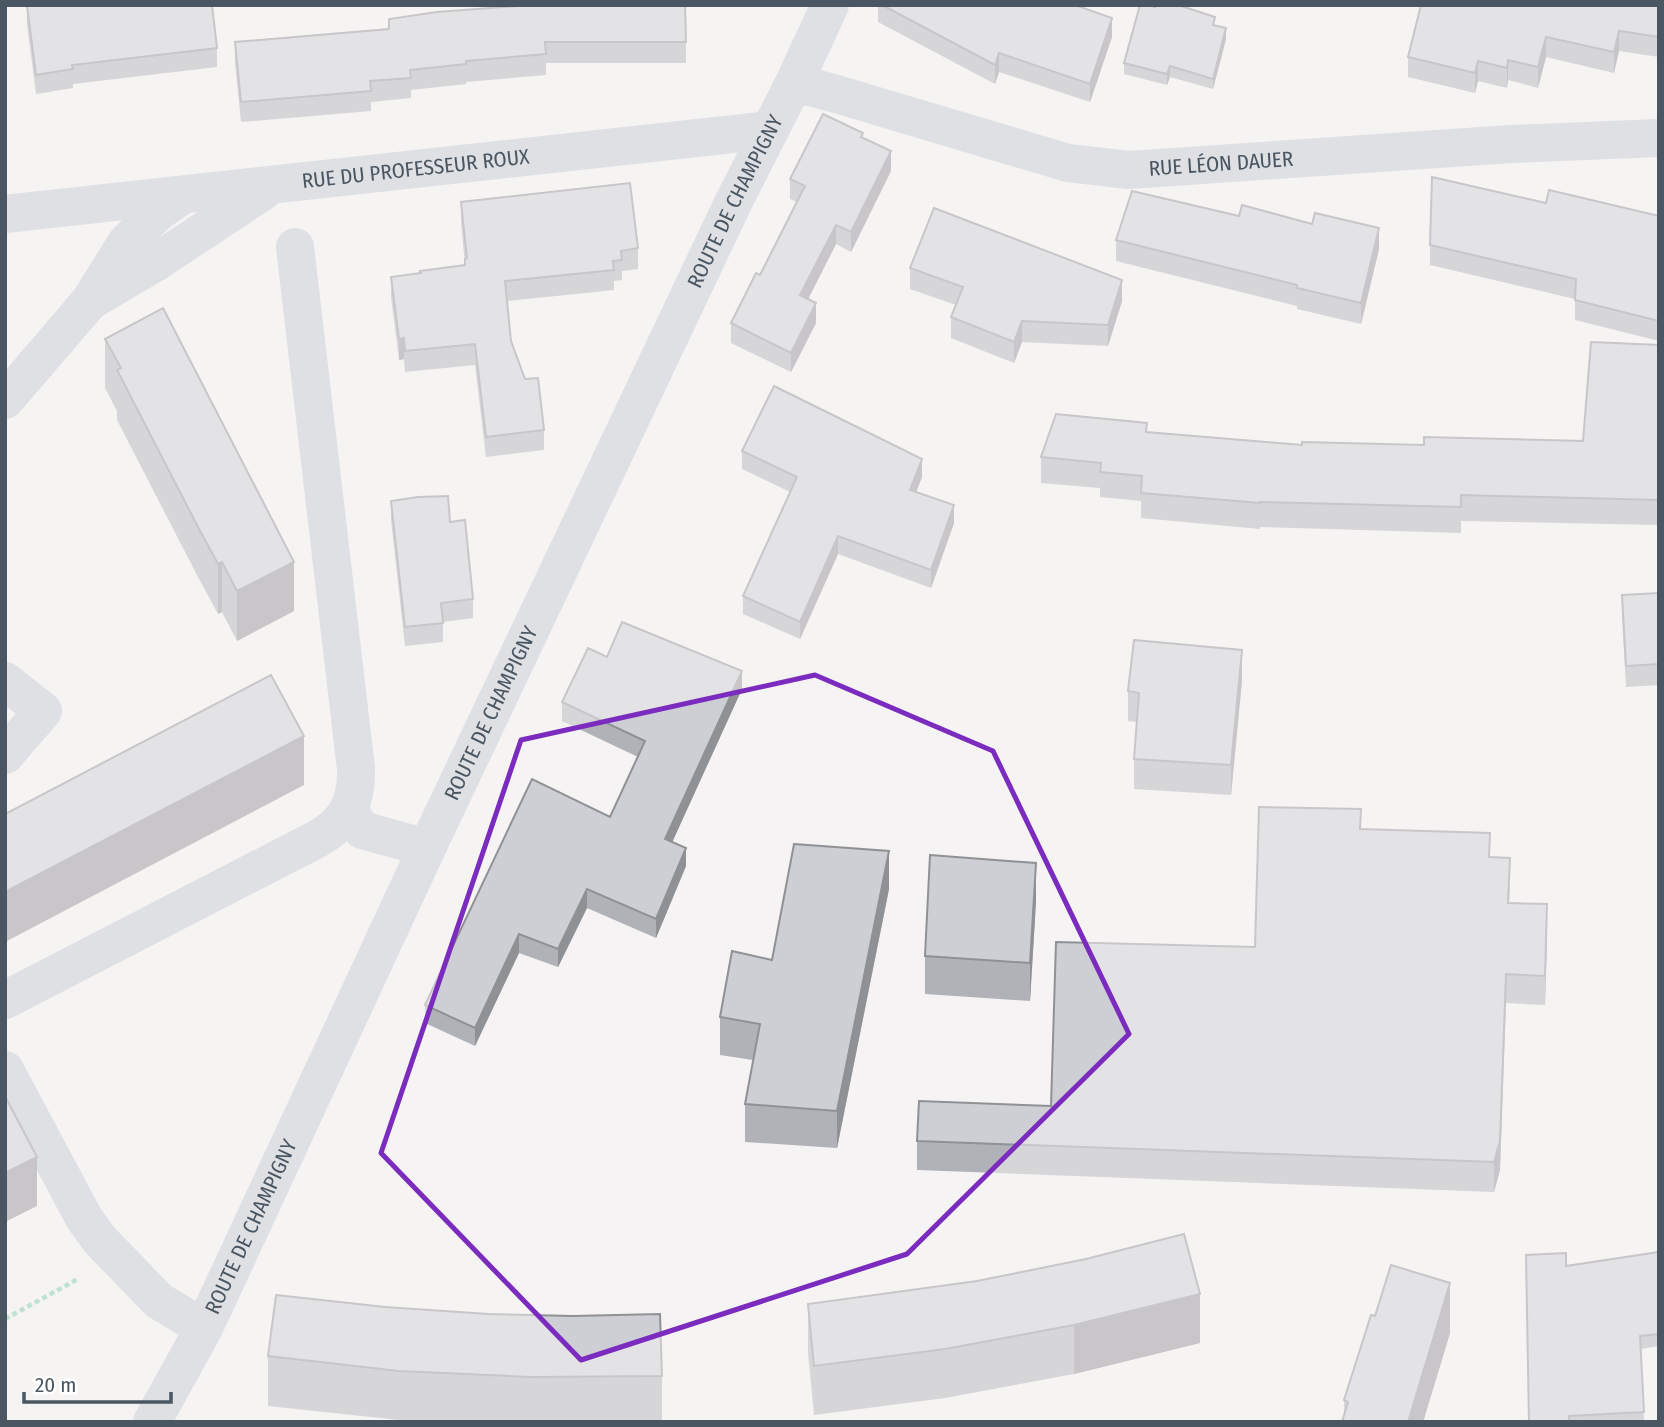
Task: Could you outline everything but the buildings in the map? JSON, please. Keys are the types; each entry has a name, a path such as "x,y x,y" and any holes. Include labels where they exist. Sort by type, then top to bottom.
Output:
{"street":[{"name":"ROUTE DE CHAMPIGNY","path":"152,1422 204,1328 427,848 830,5"},
{"name":"RUE LÉON DAUER","path":"794,83 1068,163 1129,170 1511,144 1659,138"},
{"name":"RUE DU PROFESSEUR ROUX","path":"5,214 770,130"},
{"path":"5,400 90,301 142,252 271,186"},
{"path":"142,252 156,213 183,195"},
{"path":"62,208 142,252"},
{"path":"5,1000 331,832 350,808 356,769 295,247"},
{"path":"5,681 43,711 5,755"},
{"path":"350,808 362,830 427,848"},
{"path":"5,1070 84,1218 99,1239 159,1301 204,1328"}],"path":[{"path":"5,1319 117,1258"}],"highlighted area":[{"path":"815,675 993,751 1129,1034 907,1254 581,1360 381,1153 521,740"}]}
